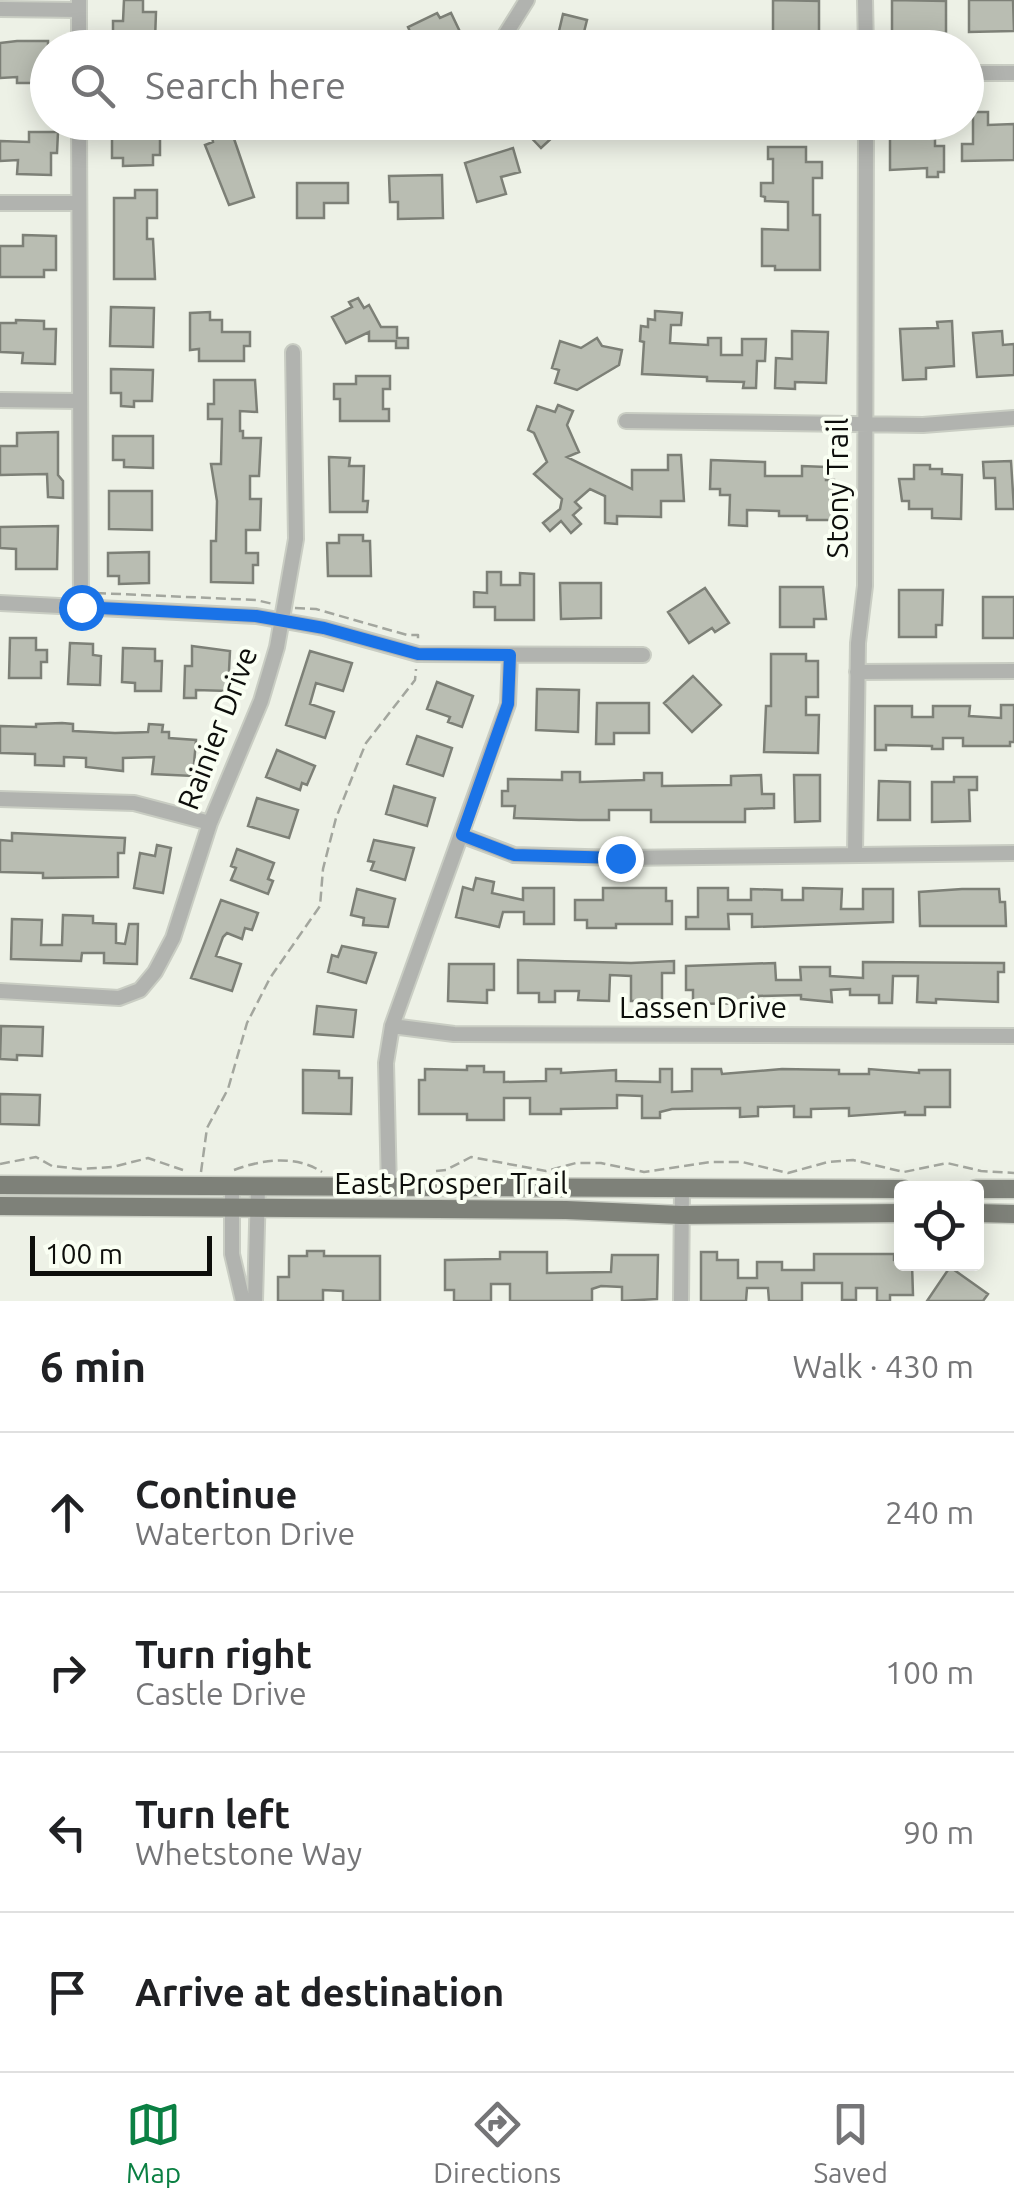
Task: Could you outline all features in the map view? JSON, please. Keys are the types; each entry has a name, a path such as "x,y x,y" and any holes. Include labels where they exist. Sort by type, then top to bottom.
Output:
{"main road":[{"name":"East Prosper Trail","path":"0,1185 230,1180 258,1188 894,1189"},
{"path":"984,1189 1014,1189"},
{"name":"East Prosper Trail","path":"0,1206 566,1210 682,1216 894,1213"},
{"path":"984,1213 1014,1214"}],"street":[{"path":"509,30 527,0"},
{"path":"865,0 866,30"},
{"path":"0,9 79,5"},
{"path":"984,73 1014,73"},
{"path":"79,140 81,600"},
{"name":"Stony Trail","path":"856,854 857,672 865,586 866,140"},
{"path":"0,203 78,203"},
{"name":"Rainier Drive","path":"0,991 120,998 140,990 174,938 210,823 261,701 284,613 296,538 293,352"},
{"path":"0,400 78,401"},
{"path":"626,422 923,425 1014,418"},
{"path":"0,603 81,600 284,613 417,654 642,656"},
{"path":"390,1189 386,1063 392,1026 508,704 510,655"},
{"path":"857,672 1014,671"},
{"path":"0,798 134,803 210,823"},
{"path":"462,835 514,855 620,858 1014,852"},
{"name":"Lassen Drive","path":"392,1026 454,1034 1014,1036"},
{"path":"230,1180 232,1254 243,1301"},
{"path":"255,1301 258,1188"},
{"path":"681,1301 682,1188"}],"path":[{"path":"81,600 256,600 284,613 316,609 418,635 415,680 366,744 336,818 323,869 320,906 270,978 248,1023 228,1089 207,1128 200,1174 208,1176"},
{"path":"0,1164 36,1157 52,1166 80,1169 112,1167 148,1158 184,1171"},
{"path":"428,1172 446,1170 471,1157 546,1171 576,1163 601,1163 644,1172 712,1162 742,1162 788,1172 853,1160 904,1172 947,1163 981,1172 1014,1172"},
{"path":"230,1180 245,1166 280,1160 308,1163 332,1178"}],"building":[{"path":"124,0 143,0 143,12 156,12 155,30 113,30 113,21 123,21"},
{"path":"773,0 819,1 819,30 773,30"},
{"path":"892,0 946,1 946,30 892,30"},
{"path":"969,0 1013,0 1014,31 969,30"},
{"path":"437,13 440,18 451,13 459,30 409,30 408,27"},
{"path":"563,14 587,20 584,30 559,30"},
{"path":"30,41 30,83 17,83 17,77 0,78 0,43"},
{"path":"984,112 988,112 988,125 1014,124 1014,160 962,161 962,144 973,144 973,140 984,140"},
{"path":"29,132 30,140 58,140 57,153 51,153 51,175 17,174 18,160 0,161 0,141 29,142"},
{"path":"112,140 160,140 160,155 153,155 153,165 123,166 123,158 112,158"},
{"path":"234,140 254,197 229,205 205,145"},
{"path":"533,140 550,140 541,148"},
{"path":"890,140 935,140 935,146 944,146 944,172 938,172 938,177 927,177 927,168 890,170"},
{"path":"768,147 806,147 806,162 822,162 822,178 813,178 813,215 820,215 820,270 775,270 775,266 762,266 762,229 788,230 788,202 765,201 761,196 761,183 773,183 773,159 768,159"},
{"path":"513,148 520,172 501,177 506,194 477,202 465,163"},
{"path":"442,175 443,218 398,219 398,202 390,202 389,176"},
{"path":"297,183 348,183 348,203 324,203 324,218 297,218"},
{"path":"135,190 157,190 157,218 147,218 147,239 153,239 155,279 114,279 114,198 135,198"},
{"path":"23,235 56,236 56,270 44,270 44,277 0,277 0,246 23,246"},
{"path":"358,298 364,308 369,305 381,327 397,327 397,338 408,338 408,348 396,348 396,341 369,341 369,332 346,343 332,317 352,307 349,302"},
{"path":"111,307 154,308 153,347 110,346"},
{"path":"655,311 682,313 681,325 671,325 670,343 708,345 708,338 721,338 721,355 742,355 742,339 766,339 765,361 757,361 756,388 743,388 744,382 707,381 707,377 642,374 641,326 648,327 648,319 655,320"},
{"path":"210,312 210,320 222,320 222,332 250,332 250,346 244,346 244,361 199,361 199,349 190,350 190,313"},
{"path":"44,321 44,329 56,329 55,364 22,363 23,353 0,352 0,323"},
{"path":"952,321 954,366 926,368 926,379 903,380 900,329 938,328 937,322"},
{"path":"792,331 828,332 826,383 795,382 795,389 775,388 776,358 792,359"},
{"path":"1002,331 1003,345 1014,344 1014,375 977,377 973,333"},
{"path":"597,338 602,346 622,350 619,365 577,390 555,383 559,370 552,368 560,341 581,348"},
{"path":"111,369 153,370 152,401 134,401 134,407 121,406 121,393 111,393"},
{"path":"356,376 390,376 390,389 383,389 383,409 389,409 389,421 340,421 340,399 334,399 334,384 356,384"},
{"path":"214,380 255,380 257,412 240,411 243,438 261,438 259,476 250,476 250,499 261,499 260,530 246,530 246,553 258,553 253,583 211,582 211,541 216,541 217,501 211,464 221,464 222,419 208,419 208,404 214,404"},
{"path":"558,405 573,411 567,425 579,452 567,457 632,489 632,470 668,470 668,455 681,455 684,501 661,501 661,517 617,516 617,524 605,523 605,496 590,489 575,502 581,508 573,515 581,524 571,533 561,521 550,531 543,523 560,509 562,499 534,474 547,462 534,433 528,430 537,406 555,412"},
{"path":"58,432 58,475 63,481 63,498 48,497 47,474 0,475 0,446 17,446 17,433"},
{"path":"113,436 153,436 153,468 124,467 124,460 113,460"},
{"path":"329,457 350,458 349,466 364,466 363,501 368,501 367,512 330,512"},
{"path":"711,460 765,462 765,476 802,476 802,466 826,467 826,480 834,480 834,520 807,520 807,516 779,516 779,511 747,510 747,526 729,525 730,495 710,489"},
{"path":"1011,461 1014,509 996,509 995,478 984,478 983,462"},
{"path":"914,465 930,465 930,469 942,469 942,474 962,475 961,519 932,518 932,509 909,509 909,501 902,501 899,479 914,479"},
{"path":"109,491 152,491 152,530 109,529"},
{"path":"58,526 57,569 16,569 16,549 0,548 0,527"},
{"path":"339,535 363,535 363,541 370,541 371,576 328,576 327,543 339,543"},
{"path":"149,552 149,583 119,584 119,576 108,576 108,553"},
{"path":"487,572 501,572 501,585 520,585 520,573 534,574 534,620 495,620 495,607 474,607 474,592 487,593"},
{"path":"560,583 601,583 601,618 561,619"},
{"path":"780,587 823,587 826,619 814,619 814,627 780,627"},
{"path":"705,588 729,623 715,632 712,628 689,643 668,612"},
{"path":"899,590 943,590 942,625 936,625 936,637 899,637"},
{"path":"983,597 1014,597 1014,638 983,638"},
{"path":"10,638 36,638 36,650 47,650 47,662 41,662 41,678 9,678"},
{"path":"70,643 93,644 93,655 101,656 100,685 68,684"},
{"path":"192,646 230,651 228,691 196,690 196,698 184,698 185,666 192,666"},
{"path":"123,648 155,649 155,661 162,661 161,691 135,691 135,683 122,682"},
{"path":"310,651 352,663 343,691 316,683 310,704 334,712 325,738 286,725"},
{"path":"771,654 806,654 806,661 818,661 818,697 806,697 806,715 819,715 818,753 764,752 766,706 771,706"},
{"path":"693,676 721,705 692,732 664,703"},
{"path":"437,682 473,696 462,727 448,722 450,717 427,709"},
{"path":"537,689 579,690 578,732 536,730"},
{"path":"597,703 649,703 649,733 614,733 614,744 596,744"},
{"path":"1001,705 1014,705 1014,742 1010,746 963,746 963,738 943,738 943,749 886,745 886,750 875,750 875,706 912,706 912,717 933,717 933,706 970,706 969,716 1001,718"},
{"path":"73,724 73,731 115,733 148,732 149,724 163,725 162,732 169,732 169,738 196,740 193,776 152,774 154,757 123,758 123,771 86,767 86,758 64,757 64,766 35,765 35,754 0,753 0,726"},
{"path":"417,736 452,748 443,776 407,764"},
{"path":"277,750 315,766 307,785 302,783 300,790 266,777"},
{"path":"562,772 580,772 580,782 644,780 644,773 662,773 662,786 731,785 731,776 761,775 762,794 774,794 774,808 745,809 745,822 651,822 651,810 609,810 609,820 579,820 514,818 515,806 502,806 502,791 508,791 508,779 562,780"},
{"path":"794,775 820,775 820,821 795,822"},
{"path":"954,777 977,777 977,790 969,790 970,821 932,822 932,782 954,782"},
{"path":"879,781 910,782 910,820 878,820"},
{"path":"394,786 435,798 427,826 386,814"},
{"path":"257,798 298,810 289,838 248,826"},
{"path":"12,833 125,838 124,853 118,853 118,877 43,878 43,873 0,872 0,840 12,841"},
{"path":"374,840 414,848 405,880 371,870 374,862 368,861"},
{"path":"157,845 171,848 163,893 134,888 140,853 155,856"},
{"path":"237,849 274,863 268,894 231,880"},
{"path":"476,878 494,882 492,893 523,900 523,888 554,888 554,924 524,924 524,912 503,912 499,927 456,917 463,887 473,890"},
{"path":"603,888 666,888 666,901 672,901 672,924 587,928 587,920 575,920 575,900 603,900"},
{"path":"698,888 728,888 728,900 751,900 751,889 782,890 782,900 803,900 803,888 842,889 841,909 863,909 863,889 893,889 893,922 752,927 752,914 728,914 729,929 686,929 686,917 698,917"},
{"path":"357,889 395,899 388,927 363,925 364,918 351,915"},
{"path":"999,889 1000,902 1005,902 1006,926 920,926 919,892"},
{"path":"221,900 258,913 252,930 245,928 242,939 227,933 223,937 216,956 241,964 232,991 191,978"},
{"path":"63,915 93,916 93,923 116,924 116,943 125,944 129,924 138,924 137,964 104,963 104,953 82,953 81,961 11,959 12,919 42,920 41,945 62,945"},
{"path":"342,946 376,953 366,983 328,972 332,955 338,957"},
{"path":"518,960 674,961 674,973 662,973 662,1001 631,1001 631,976 610,975 609,1001 578,1000 579,991 555,991 555,1002 539,1002 539,993 518,993"},
{"path":"863,962 1004,963 1004,972 998,972 998,1002 917,1002 918,976 893,976 892,1003 879,1003 879,995 850,995 850,989 831,990 832,1002 801,999 801,995 758,996 758,1003 693,1004 693,990 686,990 686,966 775,963 776,980 801,980 800,967 830,967 830,976 863,978"},
{"path":"449,964 494,964 494,990 487,990 487,1003 448,1001"},
{"path":"317,1006 356,1010 353,1037 314,1034"},
{"path":"1,1026 43,1027 42,1056 0,1059"},
{"path":"467,1066 484,1066 484,1072 504,1072 504,1082 546,1081 546,1069 561,1069 561,1073 616,1070 616,1081 660,1082 660,1069 672,1069 672,1092 692,1091 692,1069 721,1069 722,1074 782,1069 839,1070 839,1074 869,1074 869,1069 919,1073 950,1070 950,1107 925,1107 925,1115 905,1112 849,1116 849,1108 811,1109 811,1117 794,1117 794,1106 758,1107 758,1116 740,1117 740,1108 672,1109 660,1112 660,1118 642,1118 642,1096 617,1095 617,1108 561,1109 561,1114 530,1114 530,1098 504,1098 504,1120 467,1120 467,1114 419,1114 419,1080 425,1080 425,1069 467,1070"},
{"path":"303,1070 339,1071 339,1078 352,1078 351,1114 303,1113"},
{"path":"0,1094 40,1095 39,1125 0,1124"},
{"path":"307,1251 324,1251 324,1256 380,1256 380,1301 343,1301 343,1291 323,1290 323,1301 278,1301 278,1277 289,1277 289,1256 307,1256"},
{"path":"500,1252 547,1252 547,1273 611,1272 612,1255 658,1255 657,1299 622,1301 622,1287 601,1286 592,1289 592,1301 510,1301 510,1284 491,1284 491,1301 454,1301 454,1290 445,1290 445,1260 500,1259"},
{"path":"701,1252 717,1252 717,1260 738,1260 738,1278 757,1278 757,1262 782,1262 782,1270 814,1270 814,1254 894,1254 894,1271 912,1271 913,1295 890,1295 890,1301 877,1301 877,1288 856,1288 856,1300 842,1300 842,1283 802,1283 802,1301 769,1301 768,1288 747,1288 746,1301 701,1301"},
{"path":"947,1271 956,1271 988,1294 983,1301 927,1301"}],"route":[{"path":"81,607 256,616 324,628 396,651 510,655 508,704 462,835 514,855 620,858"}]}
